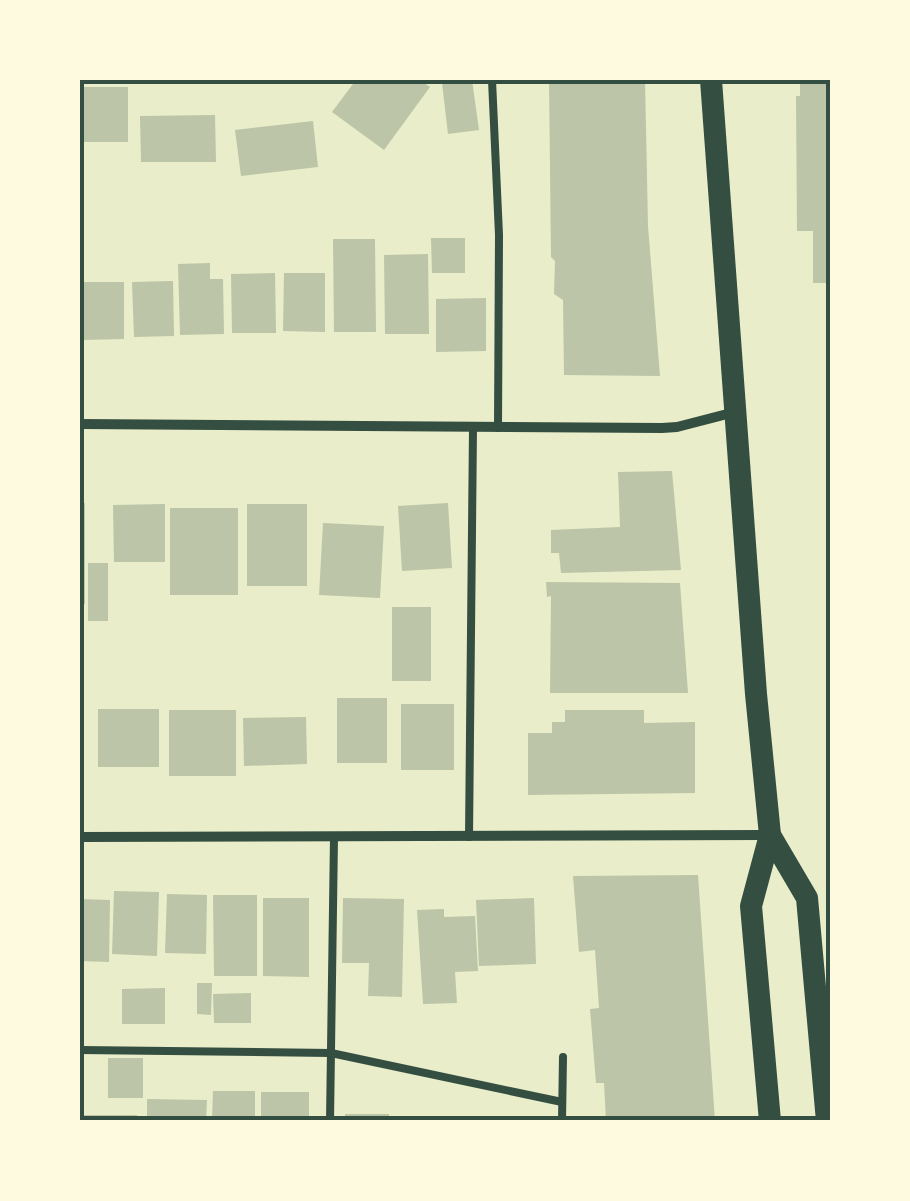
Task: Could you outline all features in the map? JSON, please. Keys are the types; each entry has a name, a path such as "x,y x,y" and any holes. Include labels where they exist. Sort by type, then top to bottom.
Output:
{"main road":[{"path":"711,80 770,836 751,906 770,1121"},
{"path":"770,836 807,898 827,1121"}],"street":[{"path":"80,424 677,427 736,411"},
{"path":"80,837 770,836"}],"lane":[{"path":"492,80 499,235 498,428"},
{"path":"469,836 473,428"},
{"path":"330,1121 334,837"},
{"path":"80,1050 331,1053 562,1102"},
{"path":"562,1121 563,1057"}],"building":[{"path":"356,80 420,80 430,87 384,150 332,112"},
{"path":"472,80 479,130 448,134 442,83"},
{"path":"549,80 645,80 648,226 660,376 564,375 563,300 554,294 555,261 551,257"},
{"path":"800,80 830,80 830,283 813,283 813,231 797,231 796,96 800,96"},
{"path":"80,87 128,87 128,142 80,142"},
{"path":"215,115 216,162 141,162 140,116"},
{"path":"313,121 318,167 241,176 235,130"},
{"path":"431,238 465,238 465,273 432,273"},
{"path":"333,239 375,239 376,332 334,332"},
{"path":"428,254 429,334 385,334 384,255"},
{"path":"210,263 210,279 223,279 224,334 180,335 178,264"},
{"path":"275,273 276,333 232,333 231,274"},
{"path":"284,273 325,273 325,332 283,331"},
{"path":"173,281 174,336 134,337 132,282"},
{"path":"82,282 124,282 124,339 83,340"},
{"path":"486,298 486,351 436,352 436,299"},
{"path":"672,471 681,570 561,573 559,553 551,553 551,530 620,527 618,472"},
{"path":"80,503 85,503 85,604 80,604"},
{"path":"448,503 452,568 402,571 398,506"},
{"path":"165,504 165,562 114,562 113,505"},
{"path":"247,504 307,504 307,586 247,586"},
{"path":"170,508 238,508 238,595 170,595"},
{"path":"323,523 384,526 380,598 319,595"},
{"path":"88,563 108,563 108,621 88,621"},
{"path":"546,582 680,583 688,693 550,693 551,596 547,597"},
{"path":"392,607 431,607 431,681 392,681"},
{"path":"337,698 387,698 387,763 337,763"},
{"path":"401,704 454,704 454,770 401,770"},
{"path":"98,709 159,709 159,767 98,767"},
{"path":"169,710 236,710 236,776 169,776"},
{"path":"565,710 644,710 644,723 695,722 695,793 528,795 528,733 552,733 552,722 565,722"},
{"path":"306,717 307,764 244,766 243,718"},
{"path":"698,875 715,1121 606,1121 604,1083 596,1083 590,1009 599,1008 595,950 579,952 573,876"},
{"path":"114,891 159,892 157,956 112,954"},
{"path":"167,894 207,895 206,954 165,953"},
{"path":"213,895 257,895 257,976 214,976"},
{"path":"263,898 309,898 309,977 263,976"},
{"path":"343,898 404,899 402,997 368,996 369,963 342,963"},
{"path":"534,898 536,964 479,966 476,900"},
{"path":"80,899 110,900 109,962 80,961"},
{"path":"444,909 444,917 475,916 478,971 455,972 457,1003 423,1004 417,910"},
{"path":"197,983 212,983 211,1015 197,1014"},
{"path":"165,988 165,1024 122,1024 122,989"},
{"path":"251,993 251,1023 214,1023 213,994"},
{"path":"108,1058 143,1058 143,1098 108,1098"},
{"path":"213,1091 255,1091 255,1121 212,1121"},
{"path":"261,1092 309,1092 309,1121 261,1121"},
{"path":"147,1099 207,1100 206,1121 147,1121"},
{"path":"345,1114 389,1114 389,1121 345,1121"},
{"path":"82,1115 137,1115 137,1121 82,1121"}]}
